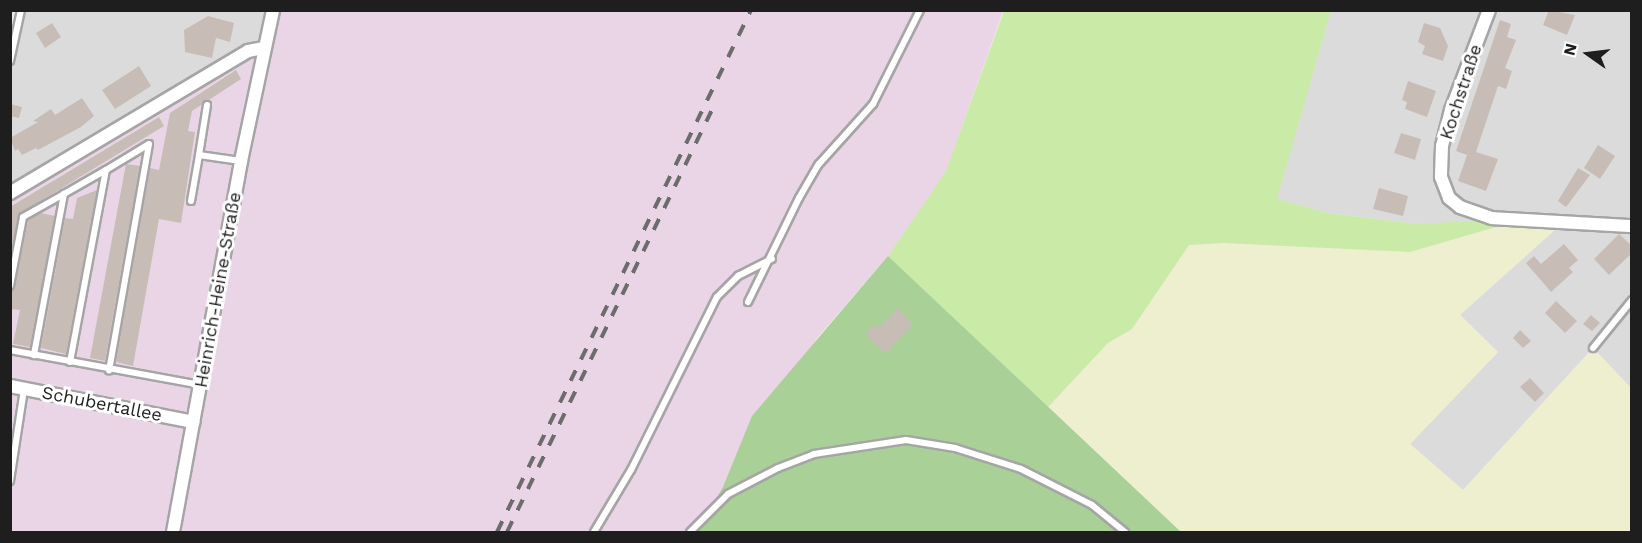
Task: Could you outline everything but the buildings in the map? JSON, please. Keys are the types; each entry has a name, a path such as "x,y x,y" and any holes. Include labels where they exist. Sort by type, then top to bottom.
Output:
{"street":[{"name":"Heinrich-Heine-Straße","path":"173,532 241,161 263,48 273,10"},
{"name":"Kochstraße","path":"1489,10 1451,110 1442,146 1441,177 1449,198 1460,207 1492,218 1632,226"},
{"path":"10,193 248,51 263,48"},
{"name":"Schubertallee","path":"10,386 194,422"}],"lane":[{"path":"10,61 21,10"},
{"path":"748,302 772,259 814,172 873,104 920,10"},
{"path":"191,201 207,105"},
{"path":"10,286 23,217 149,144 109,370"},
{"path":"199,155 241,161"},
{"path":"70,362 106,170"},
{"path":"34,355 64,195"},
{"path":"594,532 631,470 717,297 738,276 772,259"},
{"path":"1593,348 1632,300"},
{"path":"10,350 201,386"},
{"path":"10,481 24,388"},
{"path":"690,532 729,494 778,468 814,454 906,440 955,448 1021,469 1092,505 1125,532"}],"shaded area":[{"path":"21,11 273,11 263,48 11,193 11,62"},
{"path":"274,11 1003,11 946,172 888,256 817,338 697,532 11,532 10,193 263,49"},
{"path":"1331,11 1631,11 1631,388 1593,348 1463,490 1410,444 1498,352 1460,315 1564,221 1418,224 1328,213 1276,199"}],"green space":[{"path":"1004,11 1331,11 1277,199 1328,213 1418,224 1527,218 1410,252 1225,243 1189,245 1132,329 1108,343 1048,407 888,256 946,171"},
{"path":"1527,219 1565,221 1460,315 1498,352 1410,444 1463,490 1593,348 1631,388 1631,532 1181,532 1048,407 1108,343 1132,329 1188,245 1225,243 1410,252"},
{"path":"888,256 1181,532 697,532 723,487 752,416"}],"railway":[{"path":"497,532 751,10"},
{"path":"507,532 715,103"}]}
